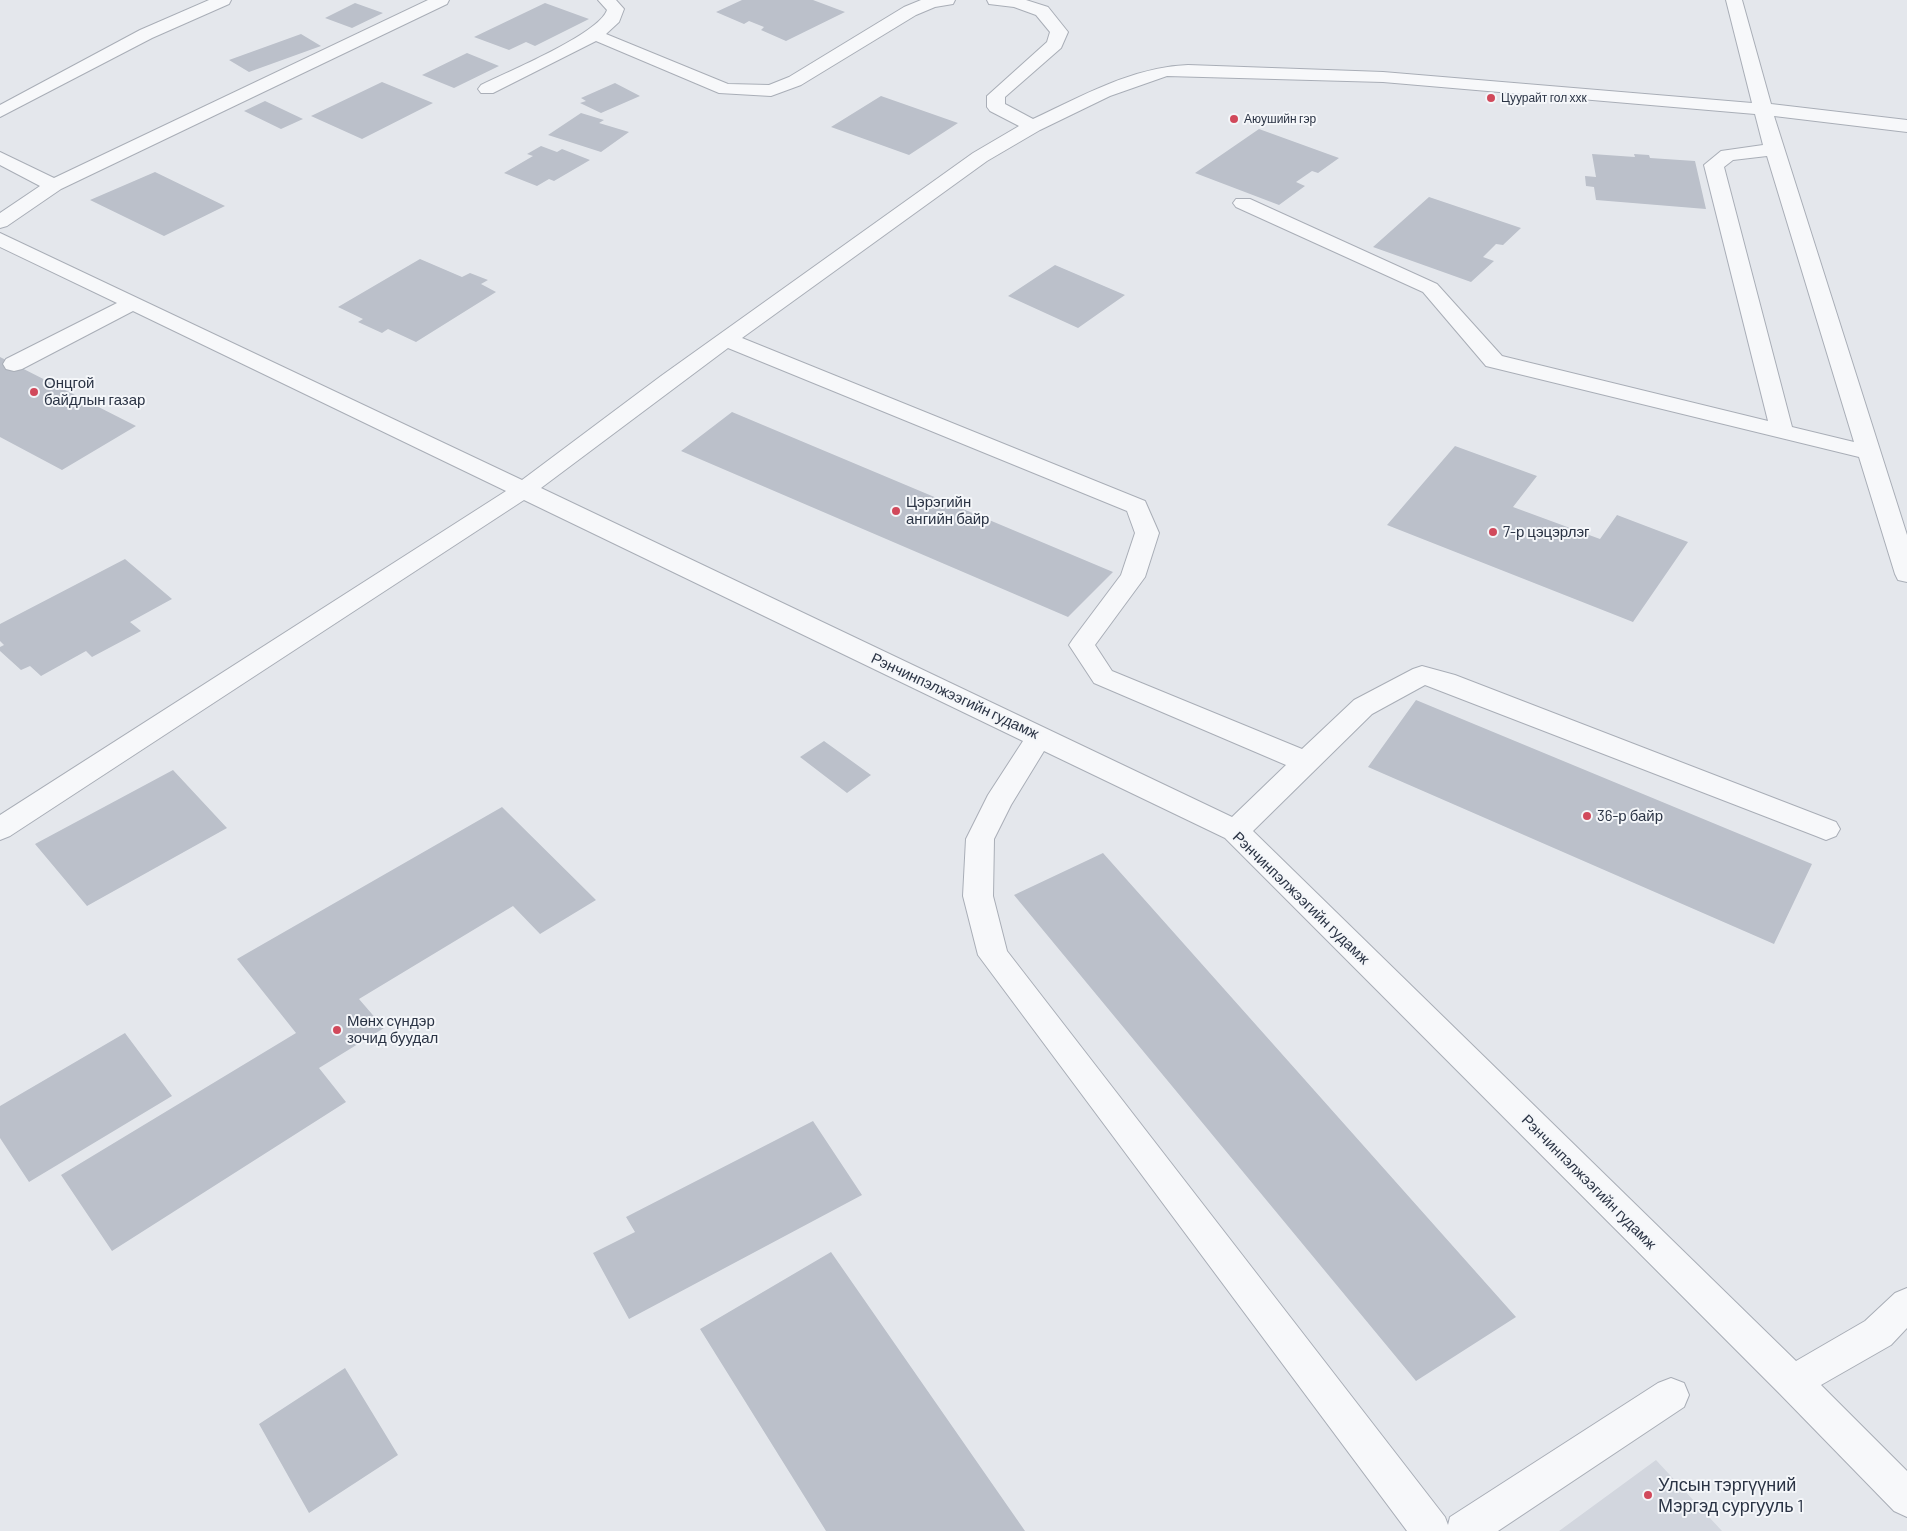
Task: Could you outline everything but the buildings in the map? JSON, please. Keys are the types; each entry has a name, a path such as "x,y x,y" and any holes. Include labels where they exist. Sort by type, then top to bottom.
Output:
{"street":[{"path":"0,112 146,34 223,0"},
{"path":"0,222 54,185 441,0"},
{"path":"595,36 725,90 771,91 795,81 910,11 931,2 948,0"},
{"path":"996,0 1016,2 1042,11 1059,32 1055,44 996,96 996,107 1034,126"},
{"path":"1734,0 1774,150 1907,574"},
{"path":"487,89 595,36 613,18 617,4"},
{"path":"0,829 522,491 980,157 1034,126 1104,92 1165,71 1188,70 1383,77 1764,109 1907,126"},
{"path":"1774,150 1728,155 1714,165 1782,432"},
{"path":"0,158 54,185"},
{"path":"1243,203 1430,288 1494,361 1869,453"},
{"name":"Рэнчинпэлжээгийн гудамж","path":"0,238 522,491 1235,830 1793,1382 1907,1498"},
{"path":"14,364 133,303"},
{"path":"727,340 1136,506 1147,533 1133,577 1082,645 1103,677 1306,762"},
{"path":"1235,830 1363,707 1422,675 1446,681 1826,829"},
{"path":"1040,736 998,802 980,839 978,896 993,955 1431,1531"},
{"path":"1793,1382 1878,1333 1907,1304"},
{"path":"1464,1531 1671,1395"}],"shaded area":[{"name":"Улсын тэргүүний Мэргэд сургууль 1","path":"1656,1460 1722,1531 1559,1531"}],"place":[{"name":"Цуурайт гол ххк","path":"1491,98"},
{"name":"Аюушийн гэр","path":"1234,119"},
{"name":"Онцгой байдлын газар","path":"34,392"},
{"name":"Цэрэгийн ангийн байр","path":"896,511"},
{"name":"7-р цэцэрлэг","path":"1493,532"},
{"name":"36-р байр","path":"1587,816"},
{"name":"Мөнх сүндэр зочид буудал","path":"337,1030"},
{"name":"Улсын тэргүүний Мэргэд сургууль 1","path":"1648,1495"}]}
